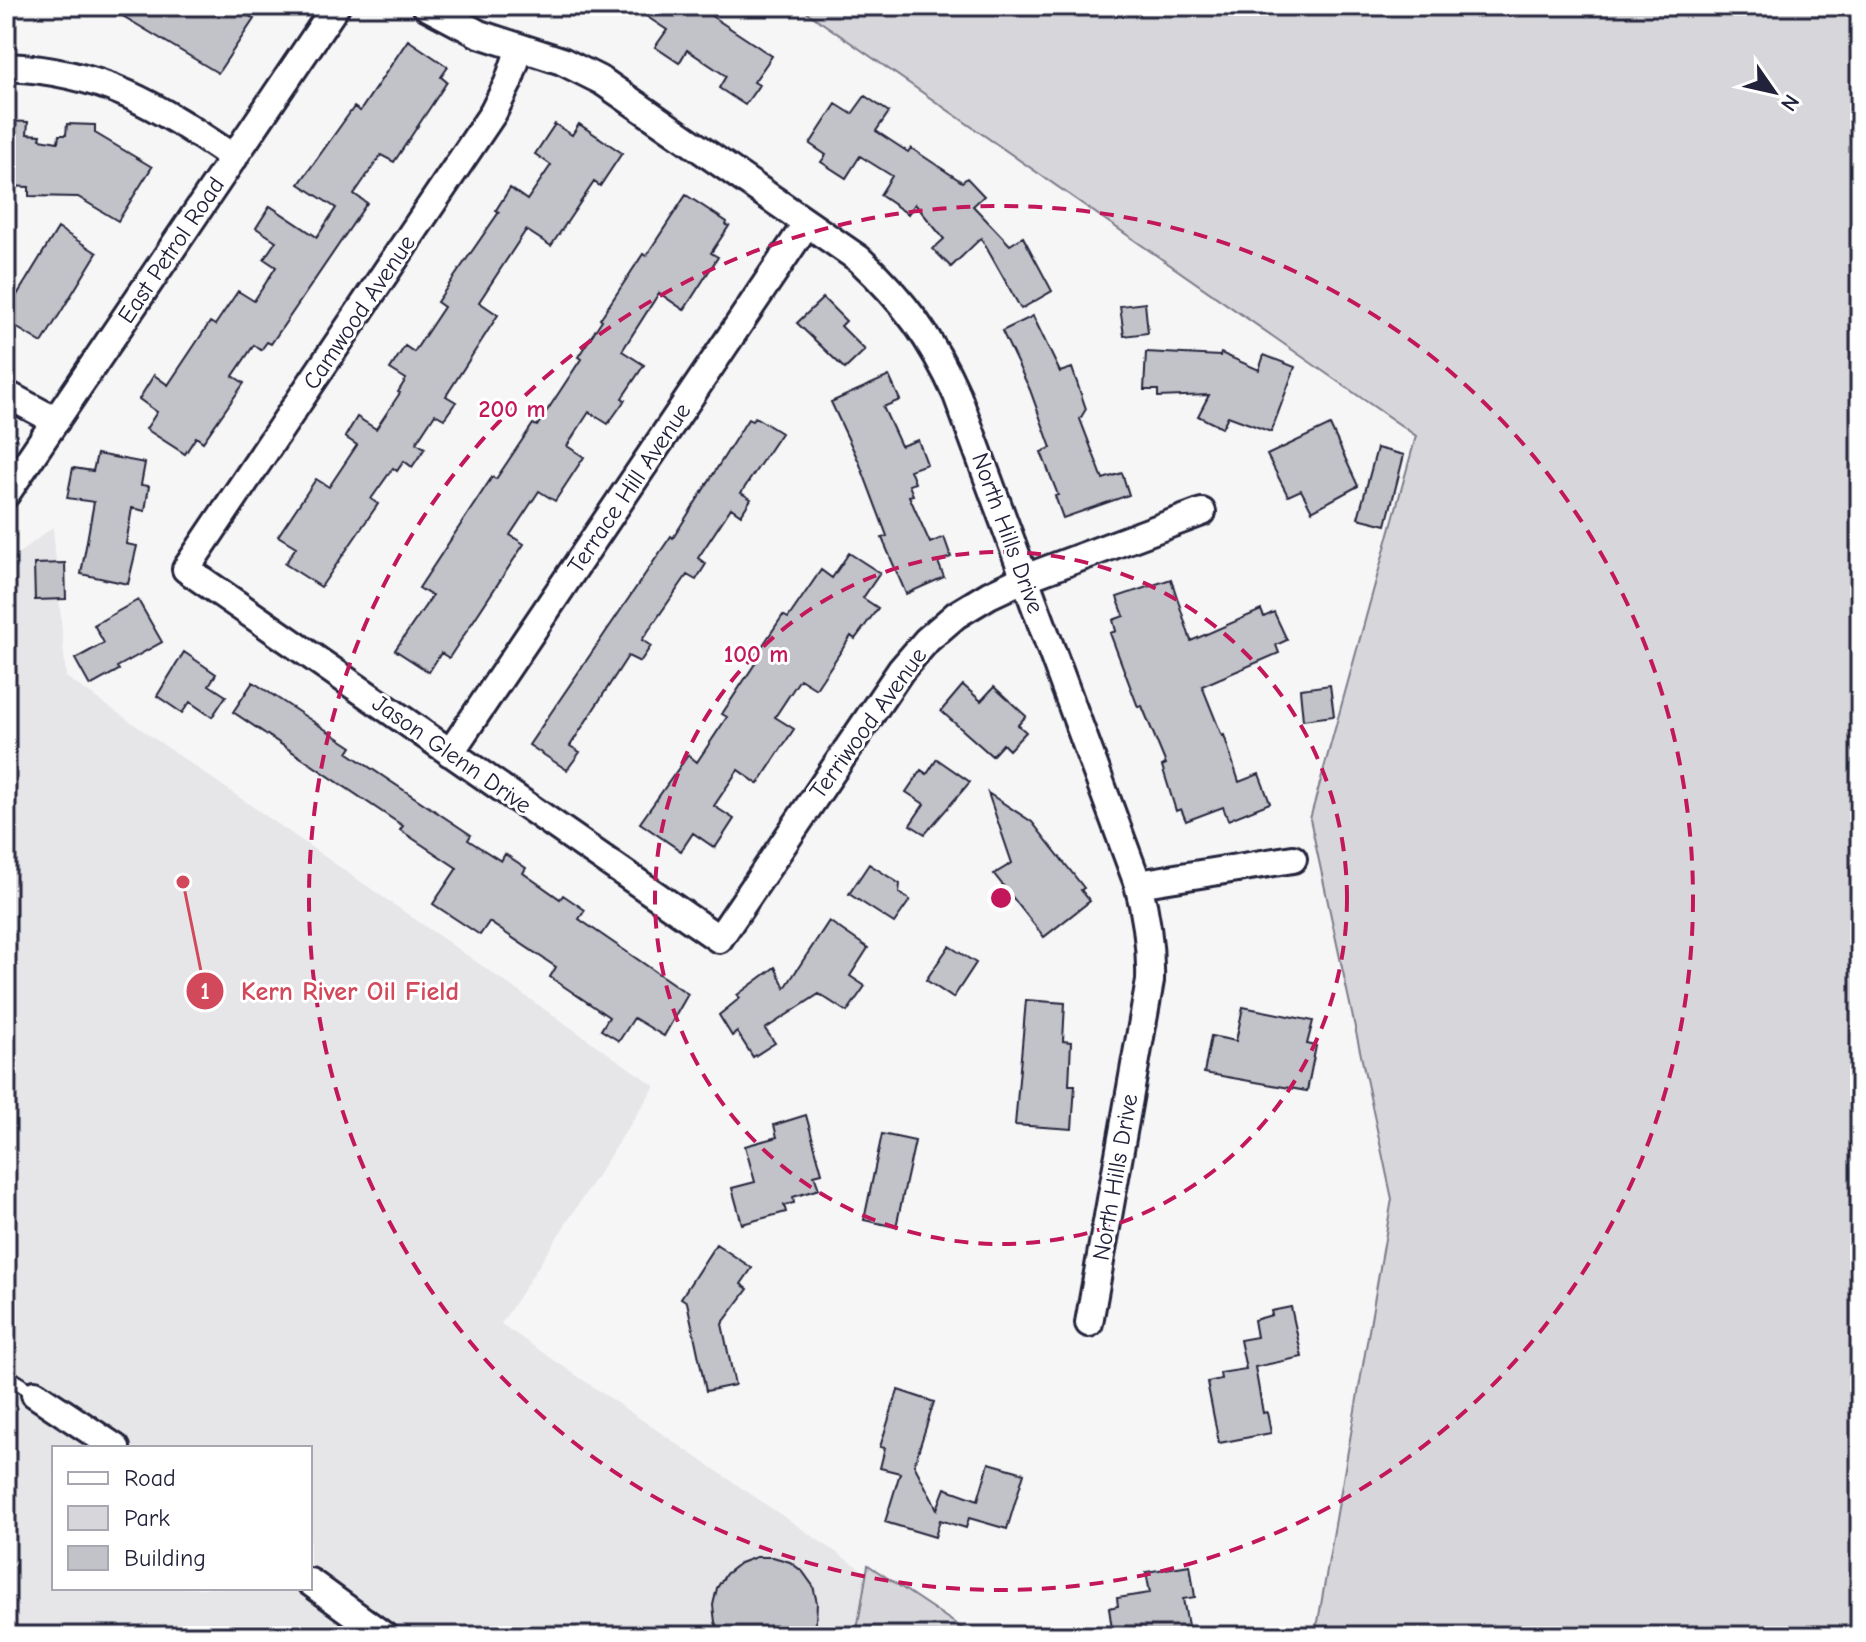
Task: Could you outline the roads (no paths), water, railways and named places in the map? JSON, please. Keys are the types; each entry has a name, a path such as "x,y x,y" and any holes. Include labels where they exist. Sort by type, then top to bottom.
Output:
{"street":[{"name":"East Petrol Road","path":"6,494 336,6"},
{"name":"North Hills Drive","path":"426,6 479,34 562,61 602,81 859,259 891,289 942,361 1025,578 1147,915 1151,948 1150,981 1089,1323"},
{"name":"Camwood Avenue","path":"186,569 493,113 520,48"},
{"path":"6,67 74,75 110,85 177,119 234,158"},
{"name":"Terrace Hill Avenue","path":"450,753 807,223"},
{"path":"6,394 56,421"},
{"name":"Terriwood Avenue","path":"719,939 901,670 927,640 956,615 1025,578 1202,512"},
{"name":"Jason Glenn Drive","path":"186,569 719,939"},
{"path":"1138,884 1293,859"},
{"path":"35,1394 113,1446"},
{"path":"312,1583 384,1636"}],"lane":[{"path":"6,1375 35,1394"}],"place":[{"name":"Kern River Oil Field","path":"183,882"}]}
